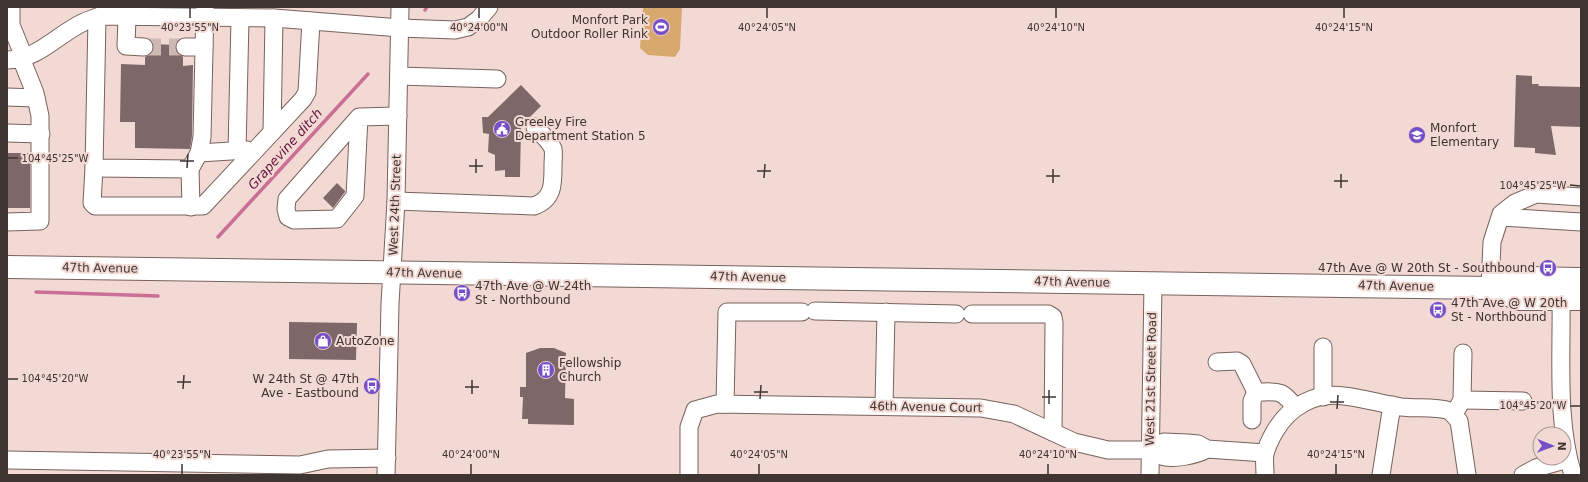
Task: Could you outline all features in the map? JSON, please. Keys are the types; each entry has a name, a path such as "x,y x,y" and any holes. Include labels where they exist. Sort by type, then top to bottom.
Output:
{"main road":[{"name":"47th Avenue","path":"7,267 1490,288 1519,299 1571,299"},
{"name":"47th Avenue","path":"1490,288 1518,278 1581,279"}],"street":[{"path":"7,222 40,222 40,116 36,98 17,58 11,25 11,7"},
{"name":"West 24th Street","path":"386,467 390,304 396,201 400,7"},
{"path":"17,58 34,54 82,22 100,16 119,13 205,12 240,18 274,18 400,28 455,30 468,27 479,19 489,7"},
{"path":"191,207 190,169 199,153 202,137 205,12"},
{"path":"119,13 126,46 144,47"},
{"path":"97,18 92,203 95,206 203,206 303,99 307,92 311,21"},
{"path":"237,151 240,18"},
{"path":"272,132 274,18"},
{"path":"185,47 204,47"},
{"path":"398,76 497,78"},
{"path":"7,97 36,98"},
{"path":"359,117 355,196 337,219 294,220 288,217 286,209 287,199 359,117 398,116"},
{"path":"396,201 534,206 541,204 546,199 553,181 553,149 535,127"},
{"path":"7,133 41,134"},
{"path":"199,153 256,150"},
{"path":"94,168 190,169"},
{"path":"1490,288 1492,242 1501,214 1515,203 1536,194 1581,197"},
{"path":"7,212 40,212"},
{"path":"1500,217 1581,222"},
{"name":"West 21st Street Road","path":"1150,475 1153,283"},
{"path":"1523,475 1536,468 1571,468 1562,406 1571,299"},
{"path":"725,404 727,312 809,311 1048,314 1053,317 1054,323 1053,432"},
{"path":"884,406 886,312"},
{"path":"1323,347 1323,397"},
{"path":"1463,353 1458,421 1467,475"},
{"path":"1217,362 1237,361 1242,364 1256,392"},
{"path":"1256,392 1278,392 1286,395 1296,407"},
{"path":"1252,420 1252,401 1256,392"},
{"path":"1264,475 1265,453 1270,440 1278,427 1296,407 1308,400 1323,397 1344,396 1402,407 1445,409 1523,401"},
{"name":"46th Avenue Court","path":"689,475 689,427 695,410 717,404 981,408 1014,414 1074,442 1108,450 1150,450 1162,456 1184,456 1197,454 1207,449 1265,453"},
{"path":"1381,475 1392,405"},
{"path":"7,460 300,465 328,459 386,467"}],"shaded area":[{"name":"Monfort Park Outdoor Roller Rink","path":"643,7 682,7 680,49 675,57 648,55 640,48"}],"building":[{"path":"153,44 176,45 177,52 183,57 183,66 193,65 192,136 190,149 135,148 135,122 120,122 121,64 145,65 145,57 152,53"},
{"path":"1516,75 1532,76 1532,84 1539,84 1538,86 1581,87 1581,127 1551,126 1556,155 1535,153 1535,148 1514,147"},
{"name":"Greeley Fire Department Station 5","path":"521,85 541,106 521,126 520,177 505,177 505,170 495,171 495,155 488,152 489,134 483,133 482,117 488,117"},
{"path":"7,153 30,153 30,208 7,208"},
{"path":"337,183 345,192 333,208 323,198"},
{"name":"AutoZone","path":"289,322 357,323 356,360 289,359"},
{"name":"Fellowship Church","path":"540,348 554,348 566,353 565,398 574,399 574,425 528,424 528,419 522,419 523,397 520,397 520,387 526,387 526,353"}],"waterway":[{"name":"Grapevine ditch","path":"218,237 368,74"},
{"name":"Grapevine ditch","path":"36,292 158,296"}],"tunnel":[{"path":"144,47 185,47"}],"place":[{"name":"Monfort Park Outdoor Roller Rink","path":"661,27"},
{"name":"Greeley Fire Department Station 5","path":"502,129"},
{"name":"Monfort Elementary","path":"1417,135"},
{"name":"47th Ave @ W 20th St - Southbound","path":"1548,268"},
{"name":"47th Ave @ W 24th St - Northbound","path":"462,293"},
{"name":"47th Ave @ W 20th St - Northbound","path":"1438,310"},
{"name":"AutoZone","path":"323,341"},
{"name":"Fellowship Church","path":"546,370"},
{"name":"W 24th St @ 47th Ave - Eastbound","path":"372,386"}]}
